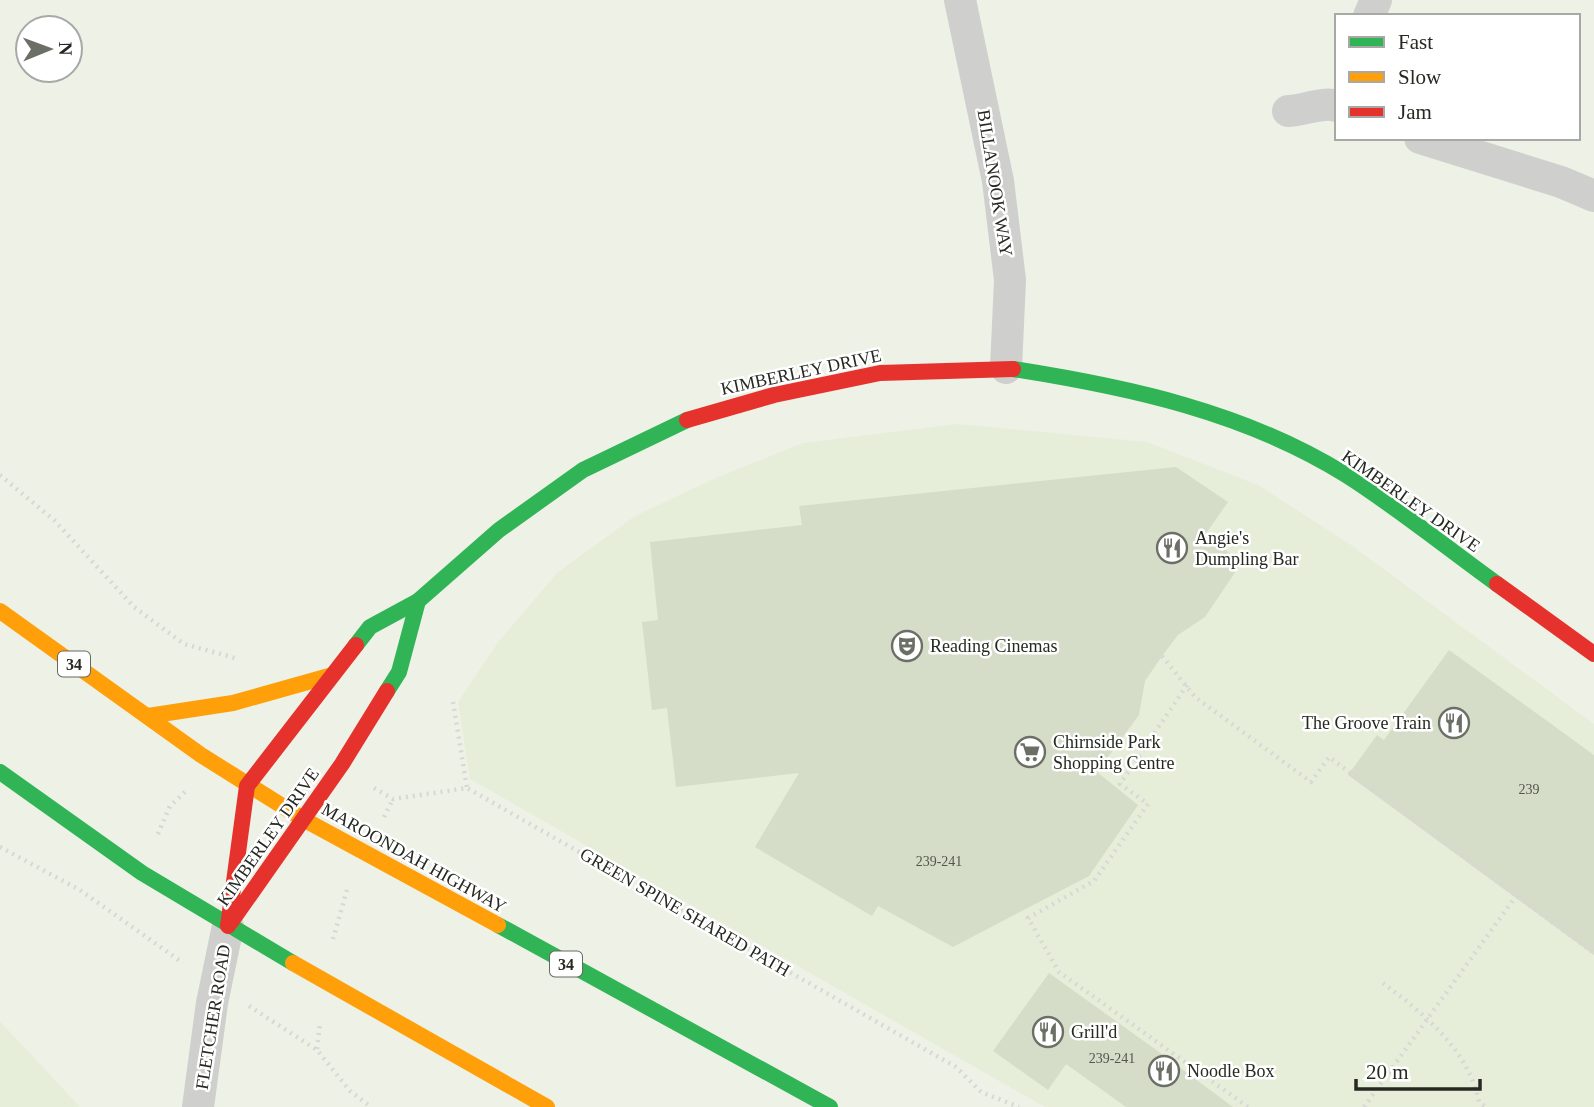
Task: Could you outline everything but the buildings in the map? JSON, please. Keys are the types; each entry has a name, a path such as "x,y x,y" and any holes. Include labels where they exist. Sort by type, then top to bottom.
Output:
{"main road":[{"name":"KIMBERLEY DRIVE","path":"228,926 247,786 370,626 418,601 499,530 583,470 675,424 774,394 880,373 1006,368 1105,384 1173,401 1266,434 1345,475 1594,654"},
{"name":"KIMBERLEY DRIVE","path":"228,926 342,764 399,671 418,601"},
{"name":"MAROONDAH HIGHWAY","path":"0,611 247,786 365,854 830,1107"},
{"path":"148,716 259,696 329,676"},
{"path":"0,772 142,873 228,926 547,1107"}],"street":[{"name":"BILLANOOK WAY","path":"960,0 999,193 1010,280 1006,368"},
{"path":"1288,111 1302,111 1334,98"},
{"path":"1426,140 1561,182 1594,196"},
{"name":"FLETCHER ROAD","path":"198,1107 216,985 228,926"}],"path":[{"path":"0,475 55,521 144,614 184,643 251,663 259,696"},
{"path":"1162,656 1195,697 1311,782 1329,757 1594,953"},
{"path":"1187,685 1120,784 1148,804 1094,881 1028,918 1059,972 1248,1107"},
{"path":"342,764 384,796 393,799 467,788 453,702"},
{"path":"121,920 170,806 214,764"},
{"name":"GREEN SPINE SHARED PATH","path":"467,788 956,1068 981,1092 1019,1107"},
{"path":"317,1050 336,921 393,799"},
{"path":"0,847 80,890 216,985 317,1050 350,1091 371,1107"},
{"path":"1364,1107 1516,896"},
{"path":"1383,983 1430,1018 1475,1080 1479,1102 1486,1107"}],"shaded area":[{"name":"Chirnside Park Shopping Centre","path":"957,424 1147,442 1258,485 1351,545 1594,724 1594,1107 1045,1107 470,779 458,702 499,641 557,573 635,516 716,478 803,443"},
{"path":"0,1022 8,1030 80,1107 0,1107"}],"traffic: fast":[{"path":"1013,369 1142,394 1185,405 1268,434 1346,475 1497,584"},
{"path":"356,645 370,627 418,601 499,530 583,470 687,420"},
{"path":"387,691 399,672 418,601"},
{"path":"0,772 142,873 293,963"},
{"path":"498,925 830,1107"}],"traffic: slow":[{"path":"0,611 201,755 303,819 498,925"},
{"path":"148,716 233,703 329,676"},
{"path":"293,963 547,1107"}],"traffic: jam":[{"path":"687,420 774,395 880,373 1013,369"},
{"path":"1497,584 1594,654"},
{"path":"228,926 247,786 356,645"},
{"path":"231,922 342,764 387,691"}],"place":[{"name":"Angie's Dumpling Bar","path":"1172,548"},
{"name":"Reading Cinemas","path":"907,646"},
{"name":"The Groove Train","path":"1454,723"},
{"name":"Chirnside Park Shopping Centre","path":"1030,752"},
{"name":"Grill'd","path":"1048,1032"},
{"name":"Noodle Box","path":"1164,1071"}]}
